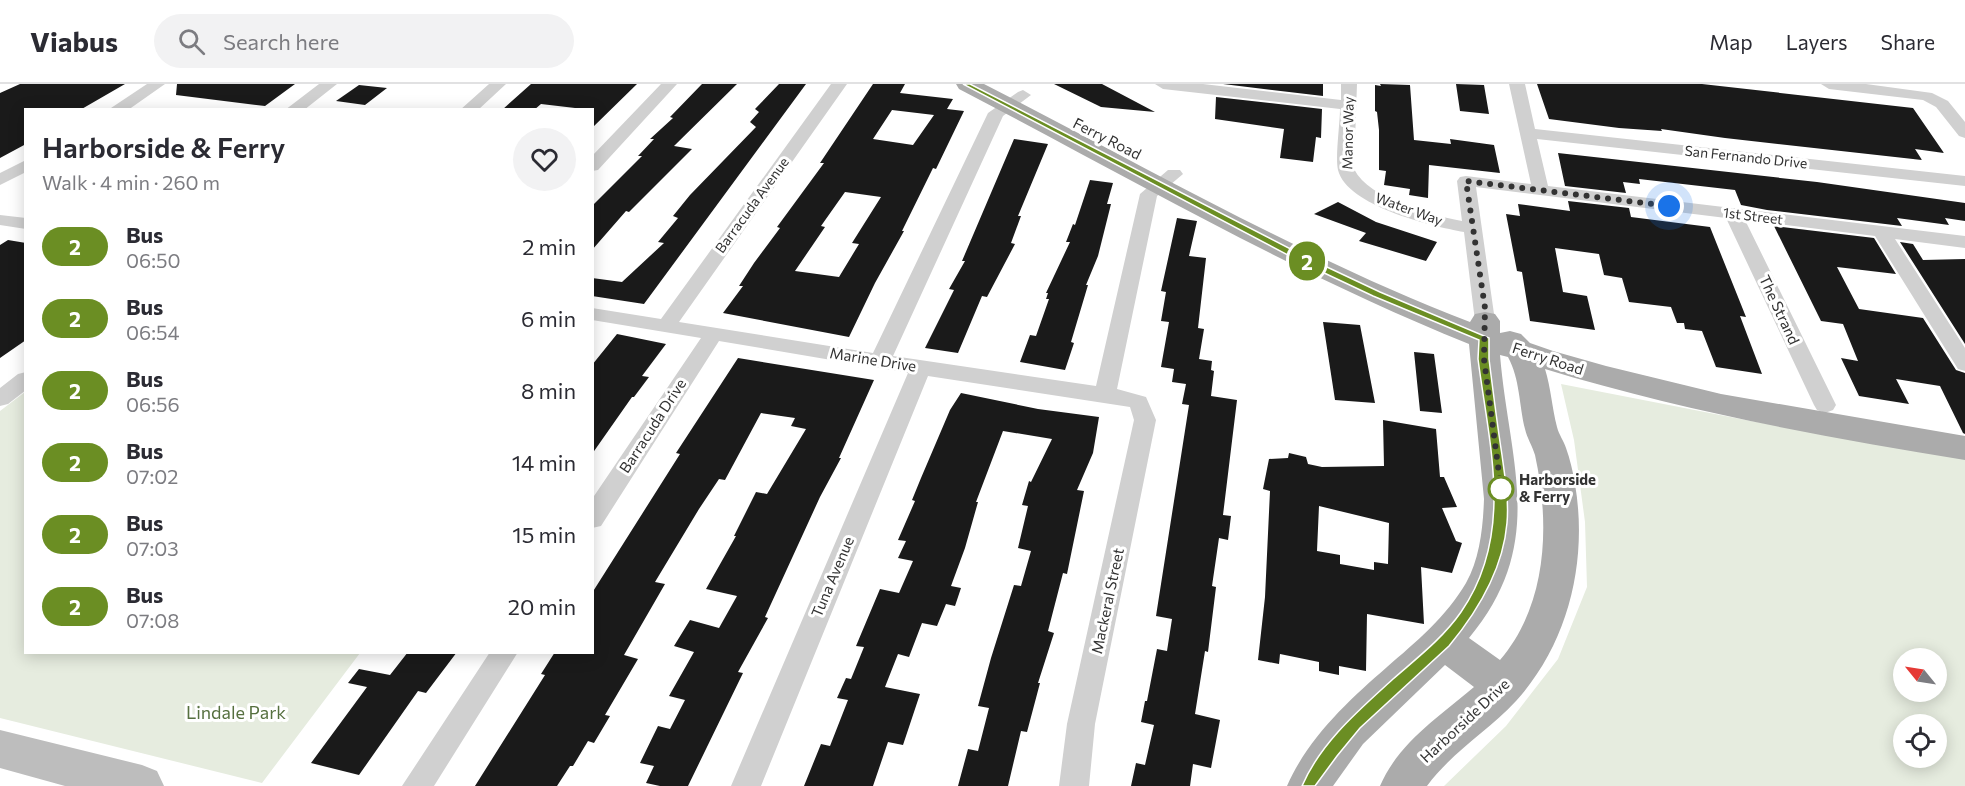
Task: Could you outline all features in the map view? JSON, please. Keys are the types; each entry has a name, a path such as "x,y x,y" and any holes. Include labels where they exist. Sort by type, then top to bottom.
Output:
{"main road":[{"name":"Ferry Road","path":"967,84 1010,95 1167,179 1338,276 1484,330 1716,386 1965,427"},
{"path":"1310,786 1332,751 1354,723 1444,642 1466,616 1482,587 1493,561 1501,525 1500,478 1484,359 1484,330 1522,351"},
{"name":"Ferry Road","path":"1522,351 1629,384 1723,406 1836,429 1965,448"},
{"name":"Harborside Drive","path":"1402,786 1425,756 1504,686 1538,636 1550,606 1562,552 1562,521 1551,452 1541,429 1532,377 1522,351"},
{"path":"1444,642 1504,686"}],"street":[{"path":"119,108 157,84"},
{"path":"296,108 329,84"},
{"path":"470,108 498,84"},
{"path":"594,164 669,84"},
{"name":"Barracuda Avenue","path":"666,326 839,84"},
{"path":"1162,84 1348,105"},
{"name":"Manor Way","path":"1349,84 1346,169 1350,181"},
{"path":"1517,84 1541,191"},
{"path":"1829,84 1927,96 1942,104 1965,133"},
{"path":"880,361 996,113 1010,95"},
{"name":"San Fernando Drive","path":"1528,133 1965,181"},
{"path":"0,180 24,166"},
{"path":"1105,395 1149,194 1167,179"},
{"name":"Water Way","path":"1350,181 1375,198 1455,225 1472,228"},
{"name":"1st Street","path":"1472,228 1466,181 1965,242"},
{"name":"The Strand","path":"1733,214 1825,405"},
{"path":"0,220 24,224"},
{"path":"1472,228 1484,330"},
{"path":"1881,232 1965,364"},
{"name":"Marine Drive","path":"594,314 921,368 1123,397 1138,402 1145,416"},
{"name":"Barracuda Drive","path":"594,516 714,334"},
{"name":"Tuna Avenue","path":"746,786 921,368"},
{"path":"0,399 24,381"},
{"name":"Mackeral Street","path":"1074,786 1081,724 1145,416"},
{"path":"417,786 504,654"},
{"path":"0,749 142,786"}],"green space":[{"path":"1561,384 1751,421 1965,457 1965,786 1444,786 1506,726 1558,659 1587,587 1585,522 1574,440"},
{"name":"Lindale Park","path":"24,393 24,654 359,654 262,783 0,718 0,411"}],"building":[{"path":"20,84 125,84 83,108 24,108 24,145 0,158 0,93"},
{"path":"177,84 295,84 265,106 176,95"},
{"path":"531,84 637,84 594,126 594,108 541,104 536,108 504,108"},
{"path":"702,84 737,84 674,146 692,149 629,212 626,211 594,248 594,204 642,156 638,156 654,139 650,139 673,118 670,117"},
{"path":"779,84 806,84 644,304 594,296 594,278 622,282 664,243 658,242 678,218 673,216 690,195 756,127 750,122 759,112 755,109"},
{"path":"873,84 905,84 900,93 953,99 947,109 964,111 849,337 723,313 743,286 739,286 754,263 780,228 777,227 824,163 820,163","holes":["892,110 934,115 913,145 873,139","845,192 881,197 852,243 859,244 839,277 795,271 825,227 821,226"]},
{"path":"1054,84 1102,84 1155,112 1101,107"},
{"path":"1223,84 1323,84 1323,96"},
{"path":"1380,84 1410,85 1414,140 1451,144 1450,139 1494,145 1500,173 1429,165 1428,198 1409,195 1410,189 1384,185 1386,171 1379,170 1379,130 1375,111 1375,85 1381,86"},
{"path":"1456,84 1484,85 1489,114 1460,111"},
{"path":"1537,84 1702,84 1913,108 1944,153 1915,149 1922,160 1661,129 1662,131 1619,128 1549,119"},
{"path":"359,85 387,88 365,105 336,101"},
{"path":"1216,97 1322,109 1321,138 1316,137 1313,162 1280,158 1284,129 1215,119"},
{"path":"1014,139 1048,144 1018,216 1021,216 1011,243 1015,244 987,297 982,296 958,353 925,348 954,290 949,289 965,261 962,261"},
{"path":"1558,153 1817,182 1965,203 1965,221 1945,218 1949,225 1897,218 1902,226 1767,210 1741,205 1735,190 1639,179 1640,184 1623,182 1626,193 1565,186"},
{"path":"1090,180 1113,183 1107,204 1111,204 1098,256 1086,285 1088,285 1071,342 1074,343 1065,370 1020,362 1030,335 1036,336 1049,299 1046,299 1048,293 1046,293 1070,242 1066,242 1073,224 1075,225"},
{"path":"1568,201 1629,208 1631,217 1710,227 1746,317 1740,316 1762,374 1716,367 1702,331 1685,329 1684,323 1677,323 1671,307 1629,302 1622,278 1604,275 1599,254 1555,248 1563,292 1587,296 1595,330 1530,321 1522,272 1517,271 1506,214 1520,216 1518,204 1570,211"},
{"path":"1338,202 1376,222 1437,242 1426,261 1359,241 1366,233 1314,214"},
{"path":"1177,218 1197,221 1189,256 1206,258 1198,328 1204,329 1199,359 1212,361 1211,370 1214,371 1211,396 1237,400 1223,515 1231,516 1228,540 1219,538 1212,586 1216,587 1208,652 1205,651 1195,714 1220,720 1211,768 1193,764 1190,786 1131,786 1136,763 1145,765 1154,725 1141,722 1157,649 1167,651 1172,619 1156,616 1189,405 1182,404 1186,384 1172,382 1174,369 1161,367 1169,322 1161,321 1166,292 1161,291"},
{"path":"1774,226 1874,238 1896,274 1837,267 1859,309 1923,318 1956,370 1965,373 1965,434 1940,386 1896,379 1909,404 1859,396 1841,358 1858,361 1843,324 1821,321"},
{"path":"8,240 24,243 24,341 0,358 0,245"},
{"path":"1900,242 1913,244 1923,260 1965,259 1965,344"},
{"path":"1323,322 1360,325 1375,403 1335,400"},
{"path":"617,334 666,344 642,376 649,377 594,451 594,363"},
{"path":"1414,352 1434,354 1442,413 1420,411"},
{"path":"738,358 874,380 839,458 841,458 820,497 765,617 768,618 738,672 743,673 688,786 660,786 646,783 654,766 640,763 658,726 670,729 685,700 669,696 694,652 674,646 690,620 719,628 737,596 706,589 736,536 734,536 756,492 767,494 806,429 791,426 795,418 761,413 725,480 719,479 655,582 665,584 624,655 638,659 605,715 610,716 594,743 588,741 573,766 570,766 557,786 475,786 545,675 541,674 554,654 594,654 594,590 680,454 676,453"},
{"path":"961,393 1038,409 1099,417 1093,453 1077,490 1084,491 1067,574 1063,573 1048,631 1054,633 1038,683 1040,683 1027,732 1021,731 1008,786 958,786 968,749 978,751 989,708 978,706 1014,585 1021,586 1031,551 1018,548 1028,506 1022,505 1029,481 1031,482 1052,439 1003,431 976,502 978,502 965,548 951,586 961,588 955,606 946,604 937,626 922,623 909,657 898,654 885,687 920,694 903,745 888,742 873,786 804,786 821,744 830,746 848,700 837,698 846,678 851,679 864,647 856,646 880,589 899,593 913,561 898,558 906,541 898,540 915,501 912,500 950,410"},
{"path":"1383,420 1436,429 1440,477 1444,477 1457,507 1442,508 1456,541 1462,543 1452,573 1421,567 1424,624 1367,614 1366,671 1339,666 1339,675 1319,671 1319,662 1280,654 1279,664 1258,660 1265,597 1270,491 1263,489 1269,459 1288,458 1289,453 1306,457 1308,464 1322,467 1384,466","holes":["1319,506 1389,523 1388,564 1374,562 1374,570 1340,564 1340,555 1317,551"]},
{"path":"406,654 455,654 426,693 418,691 359,775 311,763 367,687 348,683 359,669 390,675"}],"bus line":[{"name":"2","path":"967,84 1307,261 1376,294 1484,338 1484,359 1501,501 1501,525 1493,561 1466,616 1444,642 1354,723 1332,751 1310,786"}],"place":[{"name":"Harborside & Ferry","path":"1501,489"}],"route":[{"path":"1501,489 1484,359 1485,308 1466,181 1669,206"}]}
